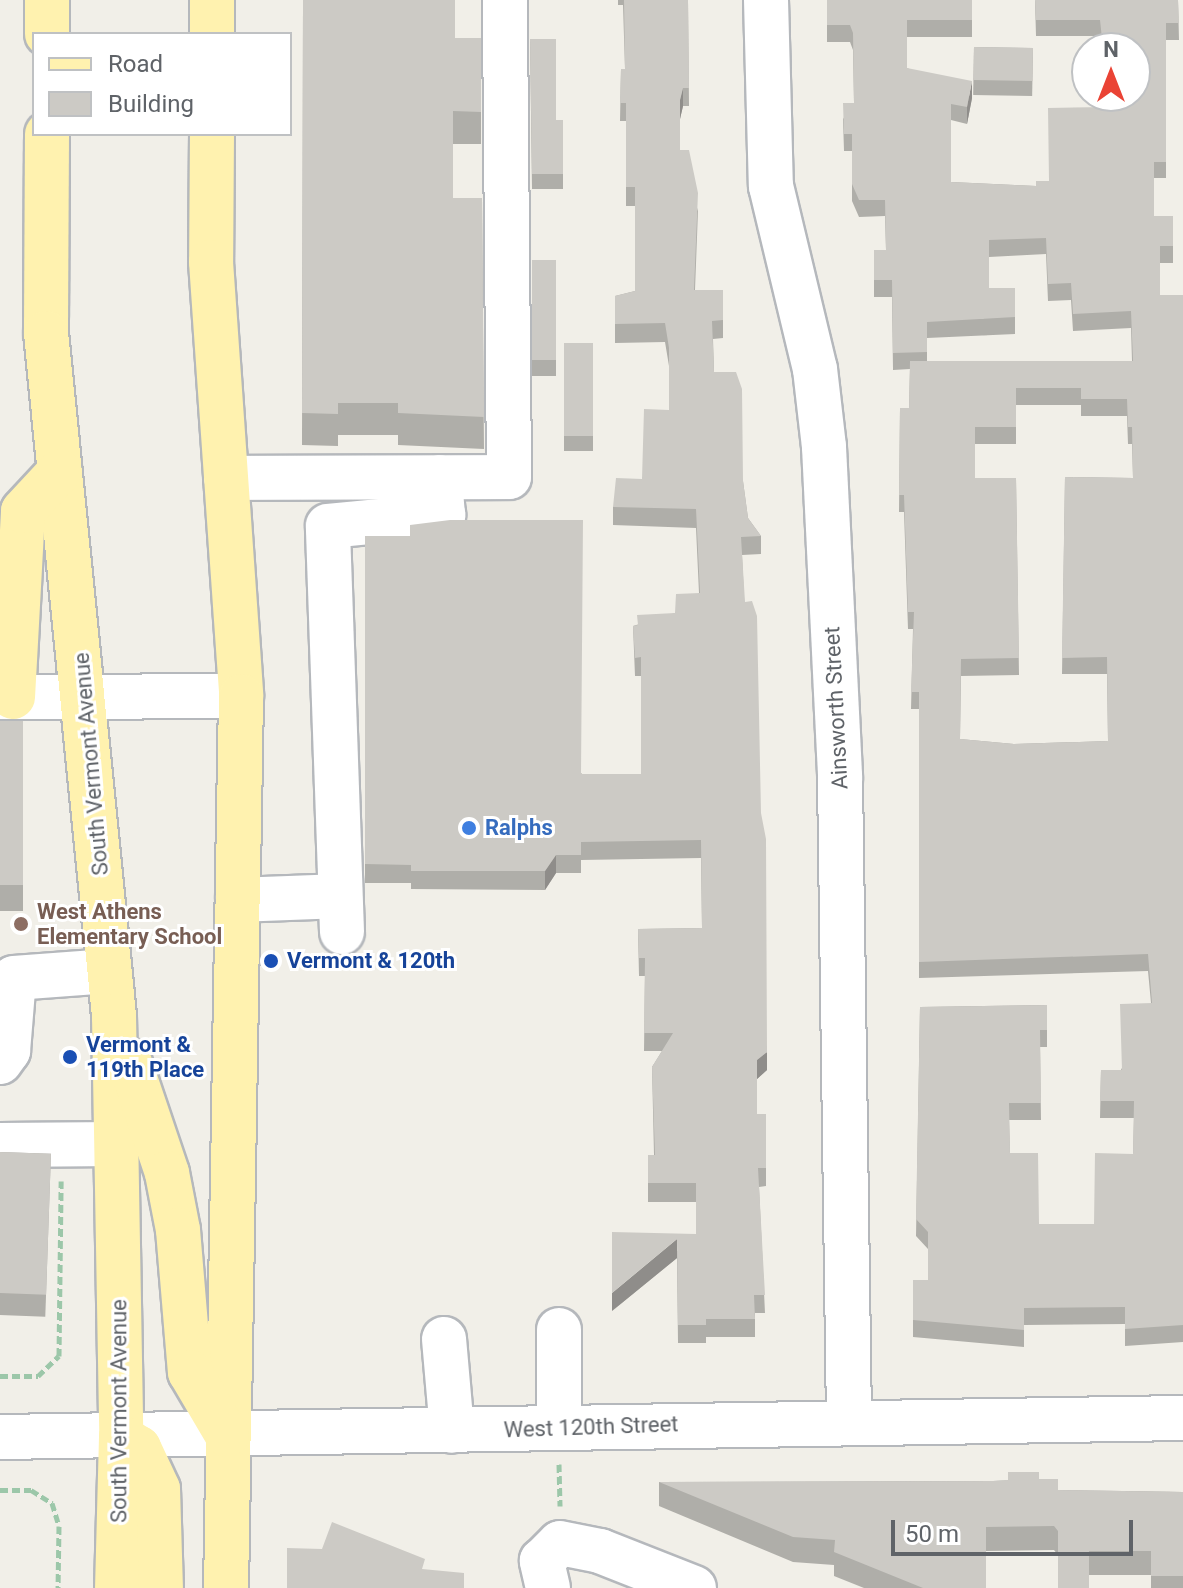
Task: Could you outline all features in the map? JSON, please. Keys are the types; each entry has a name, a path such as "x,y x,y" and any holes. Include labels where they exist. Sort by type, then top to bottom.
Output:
{"main road":[{"path":"47,0 47,32"},
{"path":"212,0 212,32"},
{"name":"South Vermont Avenue","path":"47,136 46,333 85,697 114,1016 121,1437 117,1588"},
{"path":"212,136 211,262 241,696 226,1588"},
{"path":"6,697 23,511 60,471"},
{"path":"114,1016 167,1173 185,1276 190,1372 227,1435"},
{"path":"121,1437 139,1448 158,1489 161,1588"}],"street":[{"path":"226,478 509,477 505,0"},
{"name":"Ainsworth Street","path":"766,0 771,186 815,369 824,447 840,777 849,1421"},
{"path":"238,900 341,914 328,526 443,515 440,477"},
{"path":"6,697 241,696"},
{"path":"0,1062 8,1051 14,978 109,971"},
{"path":"0,1145 117,1144"},
{"path":"559,1330 559,1427"},
{"path":"444,1339 452,1431"},
{"name":"West 120th Street","path":"0,1437 1183,1418"},
{"path":"548,1588 542,1561 560,1543 600,1551 694,1588"}],"path":[{"path":"0,1376 38,1376 59,1356 61,1175"},
{"path":"559,1427 560,1543"},
{"path":"0,1490 31,1490 52,1503 59,1526 58,1588"}],"building":[{"path":"303,0 455,0 455,38 481,38 481,112 453,111 453,198 482,198 484,417 398,413 398,403 338,403 338,414 302,413"},
{"path":"624,0 688,0 689,88 683,88 680,100 680,150 689,150 698,193 694,290 723,290 723,320 712,321 714,372 736,372 742,389 743,481 748,518 761,536 741,537 745,602 752,601 757,616 761,813 766,839 767,1052 757,1060 757,1114 766,1114 766,1168 758,1168 765,1295 754,1295 755,1319 706,1319 706,1325 678,1325 677,1239 612,1293 612,1232 696,1234 696,1183 648,1183 648,1155 655,1155 652,1067 673,1033 644,1033 645,958 639,958 638,929 702,928 701,840 581,842 581,855 556,855 545,871 411,871 411,865 365,864 365,536 410,536 410,525 450,520 583,520 581,774 641,774 641,657 635,658 633,626 638,625 637,615 675,613 676,594 700,593 696,509 613,507 616,478 642,479 644,409 669,410 669,348 665,323 615,324 615,296 635,291 635,187 626,187 626,103 620,103 621,69 625,69"},
{"path":"827,0 972,0 972,20 907,20 907,68 972,81 967,107 951,104 951,182 1036,186 1036,181 1049,181 1048,108 1071,108 1071,112 1151,112 1151,32 1101,32 1100,20 1036,20 1035,0 1178,0 1179,23 1166,23 1166,162 1154,162 1154,216 1173,216 1173,246 1160,246 1160,295 1183,295 1183,1325 1125,1329 1125,1307 1024,1308 1024,1330 913,1320 913,1280 928,1280 928,1232 916,1219 920,1007 1047,1005 1047,1030 1040,1030 1041,1103 1009,1103 1010,1153 1038,1153 1039,1224 1094,1224 1095,1153 1133,1154 1134,1101 1100,1101 1101,1070 1122,1070 1120,1004 1152,1003 1148,954 919,962 919,692 911,692 914,612 908,612 904,495 899,495 900,408 909,408 910,361 1133,361 1131,311 1073,314 1071,283 1048,284 1046,238 989,240 989,288 1015,288 1015,317 927,322 927,352 893,353 892,280 874,280 874,250 886,250 885,200 859,200 852,184 852,134 844,134 843,103 854,103 853,33 850,25 827,25","holes":["1016,388 1081,388 1081,399 1127,399 1128,427 1132,427 1133,478 1065,477 1062,658 1107,657 1108,741 1014,744 960,739 961,659 1019,658 1016,478 975,478 975,427 1016,427"]},
{"path":"530,39 556,39 556,120 563,120 563,174 532,174"},
{"path":"974,47 1033,48 1032,81 973,80"},
{"path":"532,260 556,260 556,360 532,360"},
{"path":"564,343 593,343 593,436 564,436"},
{"path":"0,721 23,721 23,885 0,885"},
{"path":"0,1152 51,1154 46,1295 0,1293"},
{"path":"1008,1472 1039,1472 1039,1479 1058,1479 1058,1490 1183,1492 1183,1576 1151,1576 1151,1551 1089,1551 1089,1588 1058,1588 1058,1531 1054,1526 986,1527 986,1588 923,1588 834,1552 835,1540 793,1537 659,1482 993,1481 1008,1480"},
{"path":"332,1522 425,1559 422,1569 464,1573 464,1588 287,1588 287,1548 322,1549"}],"place":[{"name":"Ralphs","path":"469,828"},
{"name":"West Athens Elementary School","path":"21,924"},
{"name":"Vermont & 120th","path":"271,961"},
{"name":"Vermont & 119th Place","path":"70,1057"}]}
